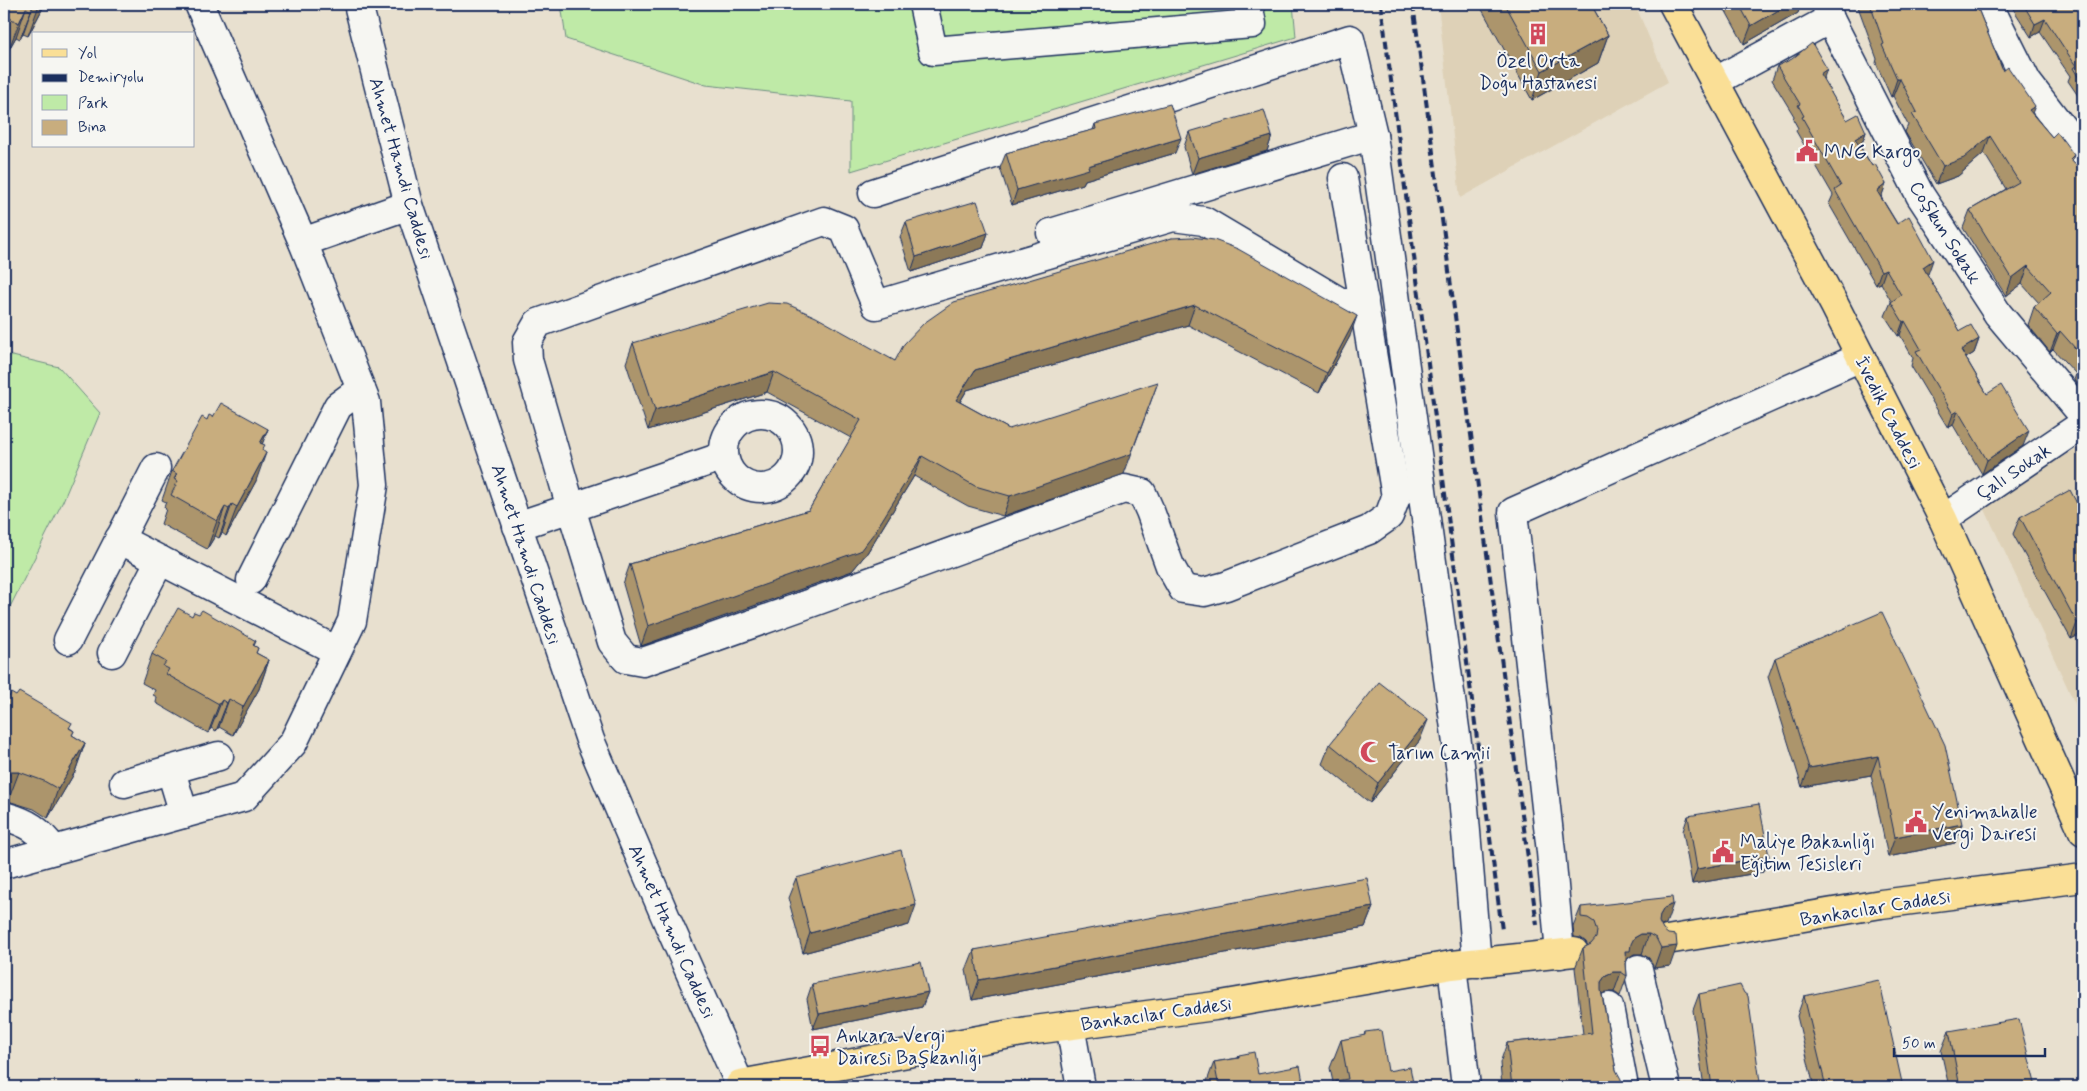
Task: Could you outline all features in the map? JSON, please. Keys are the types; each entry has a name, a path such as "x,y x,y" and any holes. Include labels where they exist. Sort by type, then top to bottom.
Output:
{"main road":[{"name":"İvedik Caddesi","path":"1673,4 1861,356 1943,519 2083,831"},
{"name":"Bankacılar Caddesi","path":"1668,940 1881,904 2083,878"},
{"name":"Bankacılar Caddesi","path":"741,1086 1027,1031 1215,1006 1464,964 1567,953"}],"street":[{"path":"4,864 244,797 293,743 352,621 374,485 366,402 303,242 199,4"},
{"name":"Ahmet Hamdi Caddesi","path":"358,4 409,205 590,740 669,925 741,1086"},
{"path":"923,4 932,51 1252,24 1248,4"},
{"path":"1988,4 2027,82 2083,155"},
{"path":"1714,82 1828,11"},
{"name":"Coşkun Sokak","path":"1828,11 1920,195 1998,314 2083,414"},
{"path":"872,193 1350,40 1373,135 1461,772 1466,1087"},
{"path":"1014,244 1373,135"},
{"path":"1343,178 1364,300 1396,497 1390,516 1369,530 1226,586 1204,592 1184,589 1170,566 1142,493 1124,489 778,616 643,662 626,659 612,642 528,360 527,342 538,323 824,221 844,228 876,305 1174,218 1204,221 1342,303 1364,300"},
{"path":"303,242 409,205"},
{"path":"1567,953 1551,852 1513,512 1861,356"},
{"path":"251,580 338,406 361,389"},
{"name":"Çalı Sokak","path":"1943,519 2083,424"},
{"path":"517,526 724,456"},
{"path":"68,640 156,468"},
{"path":"119,539 337,651"},
{"path":"112,653 160,560"},
{"path":"124,783 219,756"},
{"path":"171,770 184,814"},
{"path":"4,816 23,822 41,833 54,850"},
{"path":"1638,969 1666,1087"},
{"path":"1610,1007 1624,1087"},
{"path":"1070,1025 1081,1087"}],"shaded area":[{"path":"1438,4 1635,4 1668,82 1460,198"},
{"path":"2083,445 2083,721 1982,503"}],"green space":[{"path":"561,4 1293,4 1296,37 851,171 851,101 706,85 566,39"},
{"path":"4,354 59,367 100,413 63,501 4,619"}],"building":[{"path":"4,4 40,4 38,8 33,5 31,11 26,8 19,23 4,15"},
{"path":"1505,4 1591,4 1608,35 1542,71"},
{"path":"1739,4 1789,4 1751,26"},
{"path":"1870,4 1976,4 2003,71 2008,67 2035,106 2029,110 2052,137 2057,132 2074,155 2070,159 2083,173 2083,357 2060,331 2057,334 2034,307 2051,292 2028,266 2012,278 1970,210 2019,182 1990,136 1964,158 1943,166 1912,114 1917,112 1900,79 1897,79 1882,45 1884,44"},
{"path":"2023,4 2079,4 2083,10 2083,85 2073,68 2076,66 2045,19 2035,24"},
{"path":"1812,43 1827,69 1820,74 1847,120 1858,114 1866,132 1855,139 1872,166 1875,164 1886,184 1877,191 1897,224 1909,216 1933,260 1923,267 1960,331 1971,325 1979,339 1961,350 1987,394 2001,385 2029,431 1987,460 1958,411 1953,414 1916,351 1921,349 1905,321 1903,322 1891,302 1901,295 1886,269 1881,271 1835,190 1841,186 1802,117 1804,116 1798,105 1800,104 1777,66 1792,59"},
{"path":"1170,104 1181,138 1088,166 1089,169 1017,190 1006,153 1096,129 1095,124"},
{"path":"1264,110 1272,136 1198,158 1189,132"},
{"path":"977,201 988,233 916,257 906,222"},
{"path":"1192,237 1214,240 1238,249 1357,316 1327,373 1195,305 975,370 956,400 1009,429 1158,382 1131,454 1010,496 975,486 922,456 874,533 860,551 648,626 630,564 809,510 861,420 774,372 655,410 633,343 768,303 787,304 816,317 895,361 904,344 924,323 954,302 1172,238"},
{"path":"221,403 268,429 260,443 265,445 262,450 266,453 237,507 232,504 229,509 225,507 217,521 171,495 178,481 174,479 177,474 172,471 202,417 207,420 209,415 213,417"},
{"path":"2070,490 2083,515 2083,619 2077,623 2020,517"},
{"path":"178,608 192,616 194,612 199,614 202,610 256,641 253,645 258,648 256,653 269,660 243,707 229,699 227,703 222,700 219,704 166,674 169,669 163,666 166,662 152,654"},
{"path":"1882,612 1945,745 1962,824 1895,837 1878,756 1809,768 1775,658"},
{"name":"Tarım Camii","path":"1379,682 1428,720 1378,783 1330,744"},
{"path":"19,692 72,723 69,728 74,731 72,735 85,743 58,789 44,781 19,772 10,772 4,768 4,694 9,697 11,693 16,696"},
{"name":"Maliye Bakanlığı Eğitim Tesisleri","path":"1759,804 1769,856 1697,869 1688,816"},
{"path":"901,850 916,905 810,933 796,878"},
{"path":"1367,878 1373,907 979,980 974,950"},
{"path":"1672,897 1673,904 1664,908 1659,922 1663,930 1668,934 1676,935 1677,946 1661,948 1656,938 1649,934 1641,934 1634,938 1630,951 1625,951 1627,976 1621,972 1613,972 1606,975 1601,982 1616,1070 1621,1079 1622,1087 1512,1087 1507,1043 1592,1033 1583,948 1591,944 1596,938 1597,931 1594,922 1588,918 1581,917 1581,907"},
{"path":"921,962 928,992 819,1014 812,984"},
{"path":"1879,980 1903,1087 1826,1087 1804,996"},
{"path":"1740,985 1748,996 1760,1082 1758,1087 1712,1087 1699,994"},
{"path":"2019,1019 2036,1087 1960,1087 1949,1031"},
{"path":"1381,1030 1388,1071 1410,1067 1413,1083 1410,1084 1411,1087 1337,1087 1336,1081 1348,1079 1341,1040 1365,1035 1365,1032"},
{"path":"1254,1052 1258,1074 1300,1066 1303,1082 1300,1082 1301,1087 1219,1087 1214,1062 1239,1058 1239,1055"}],"railway":[{"path":"1381,4 1502,930"},
{"path":"1413,4 1537,925"}],"place":[{"name":"Özel Orta Doğu Hastanesi","path":"1538,34"},
{"name":"MNG Kargo","path":"1807,151"},
{"name":"Tarım Camii","path":"1371,752"},
{"name":"Yenimahalle Vergi Dairesi","path":"1916,822"},
{"name":"Maliye Bakanlığı Eğitim Tesisleri","path":"1723,852"},
{"name":"Ankara Vergi Dairesi Başkanlığı","path":"820,1046"}]}
